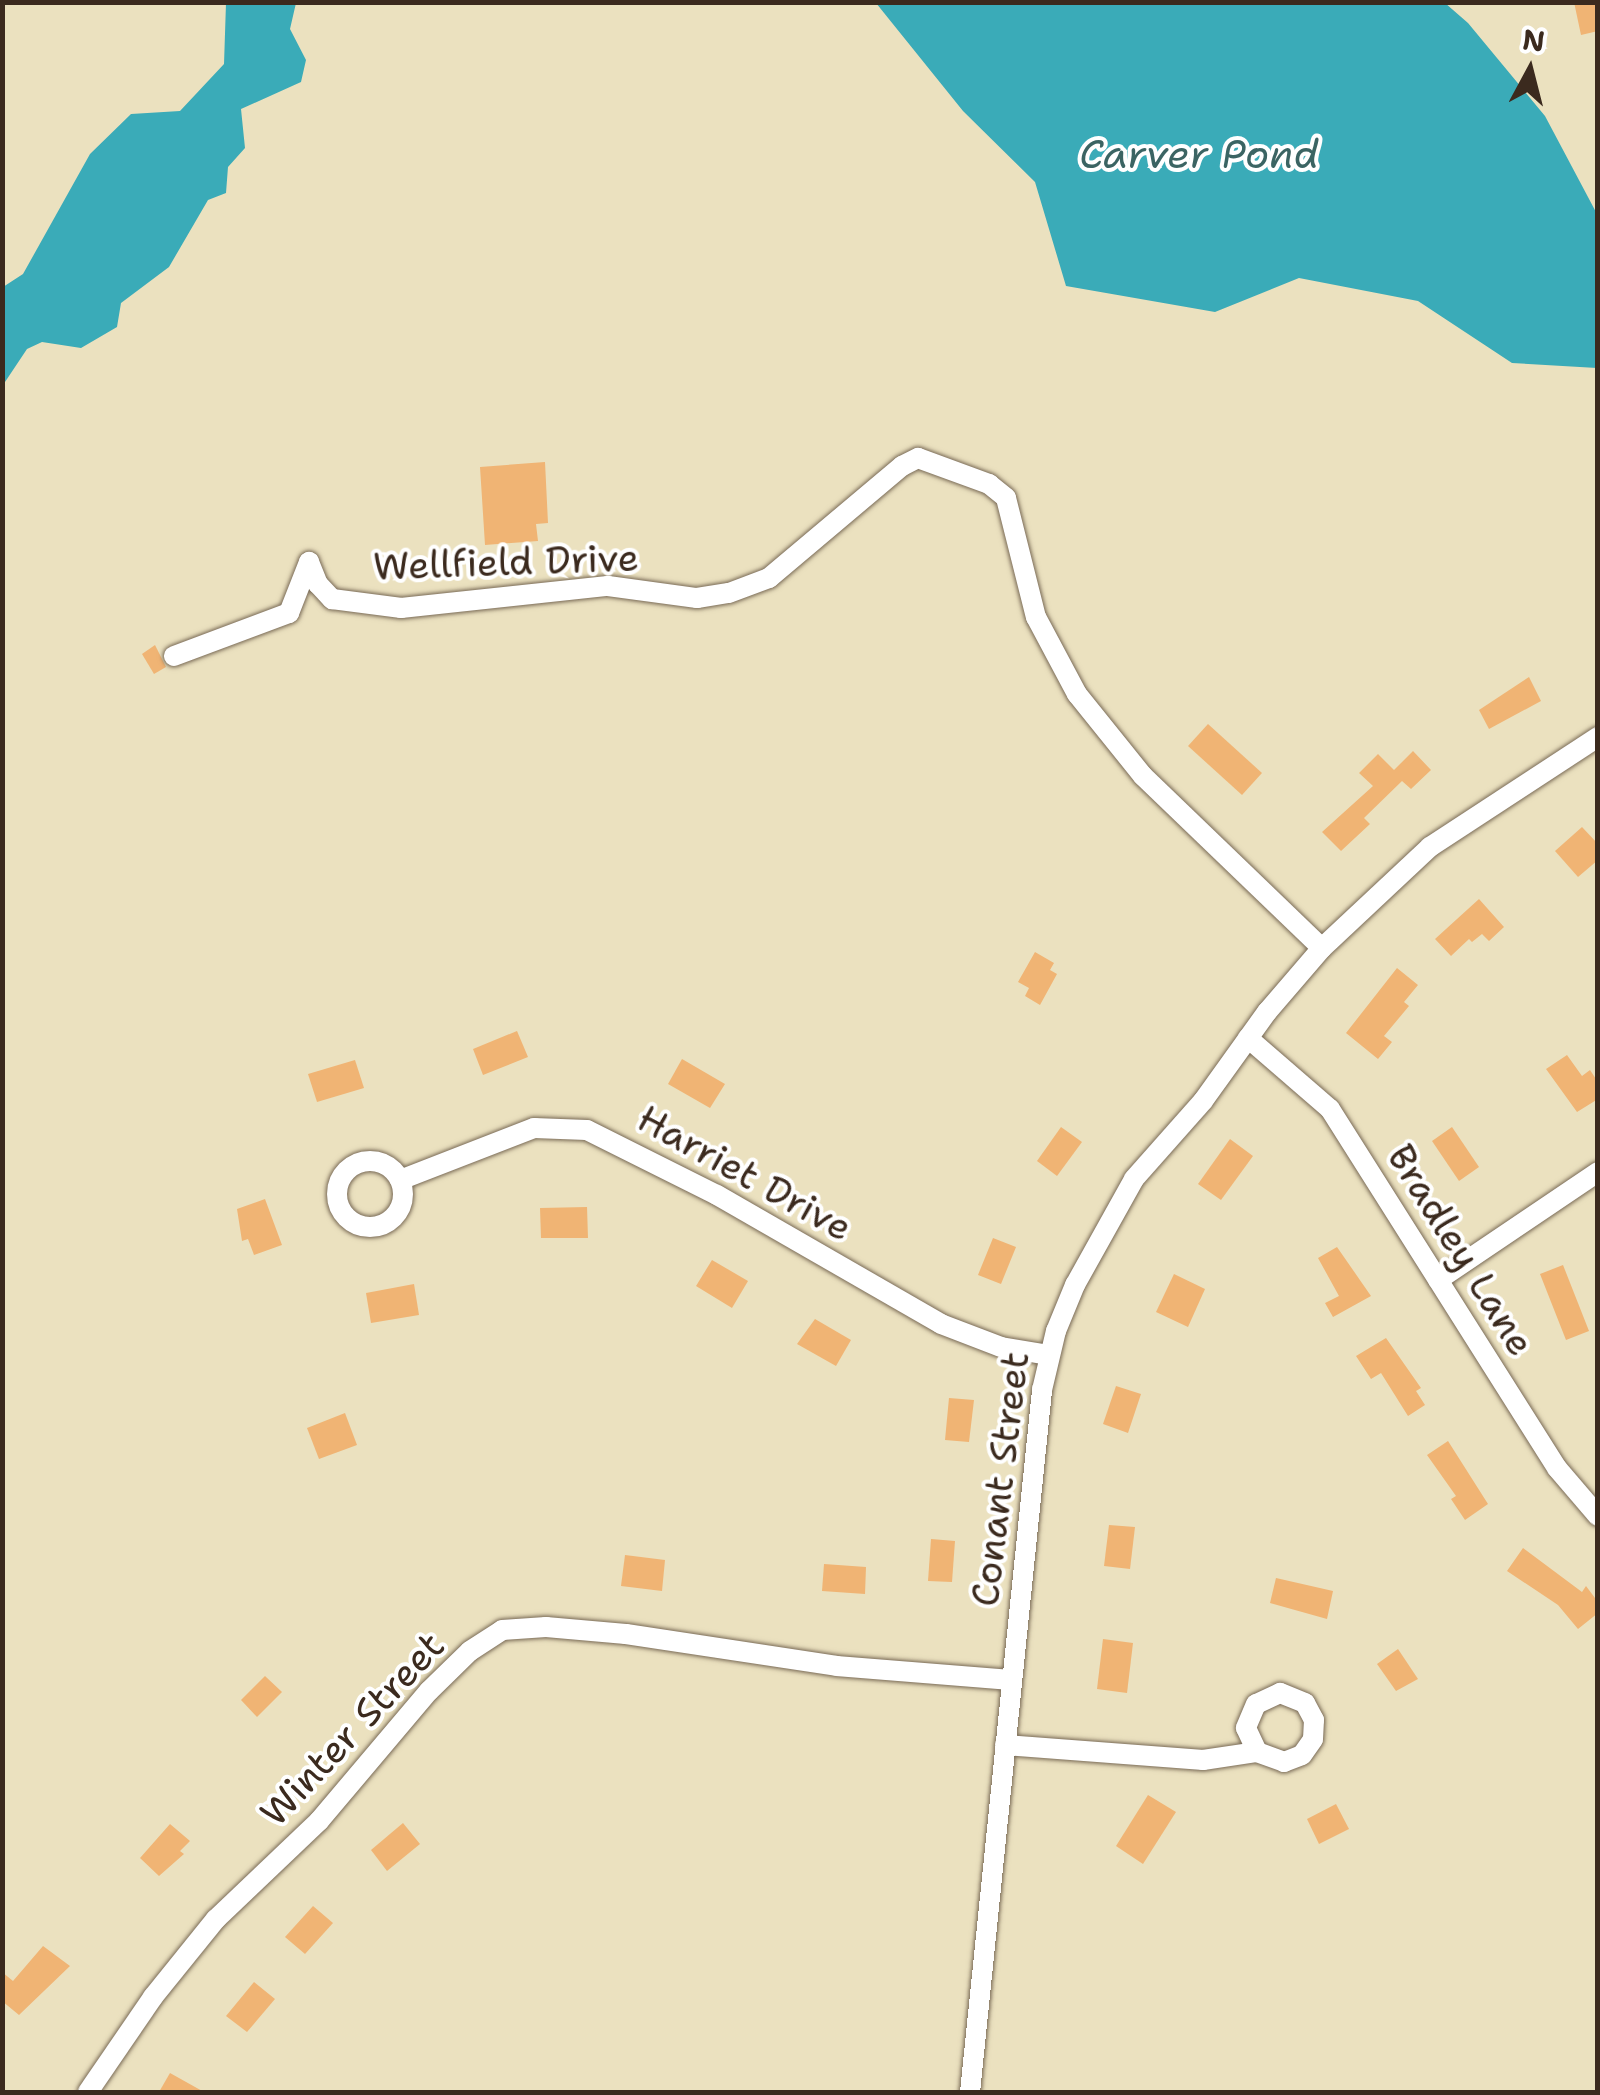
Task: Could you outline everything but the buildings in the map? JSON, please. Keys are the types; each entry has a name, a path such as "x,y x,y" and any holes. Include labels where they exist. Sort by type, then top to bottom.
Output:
{"street":[{"name":"Wellfield Drive","path":"174,656 290,614 309,562 318,584 332,599 401,608 608,586 697,598 729,594 769,578 902,466 918,458 989,484 1006,498 1036,617 1077,694 1143,776 1322,948"},
{"name":"Conant Street","path":"970,2092 1010,1680 1049,1354 1075,1285 1112,1212 1322,948 1430,847 1598,737"},
{"name":"Bradley Lane","path":"1248,1038 1330,1109 1558,1468 1598,1516"},
{"name":"Harriet Drive","path":"400,1180 534,1128 587,1130 717,1195 941,1324 1001,1347 1049,1354"},
{"path":"1438,1280 1598,1172"},
{"name":"Winter Street","path":"88,2092 153,1996 216,1920 318,1821 428,1691 470,1652 502,1630 523,1626 607,1632 837,1666 1010,1680"},
{"path":"1005,1745 1203,1760 1257,1752"}],"water":[{"path":"226,3 296,3 290,29 306,60 301,82 241,109 245,148 228,167 226,193 208,200 169,267 121,303 117,327 81,348 42,342 27,349 3,385 3,287 23,274 90,154 131,114 180,111 224,64"},
{"name":"Carver Pond","path":"876,3 1445,3 1468,23 1545,116 1597,214 1597,368 1512,363 1418,301 1299,278 1215,312 1066,286 1035,182 963,111"}]}
